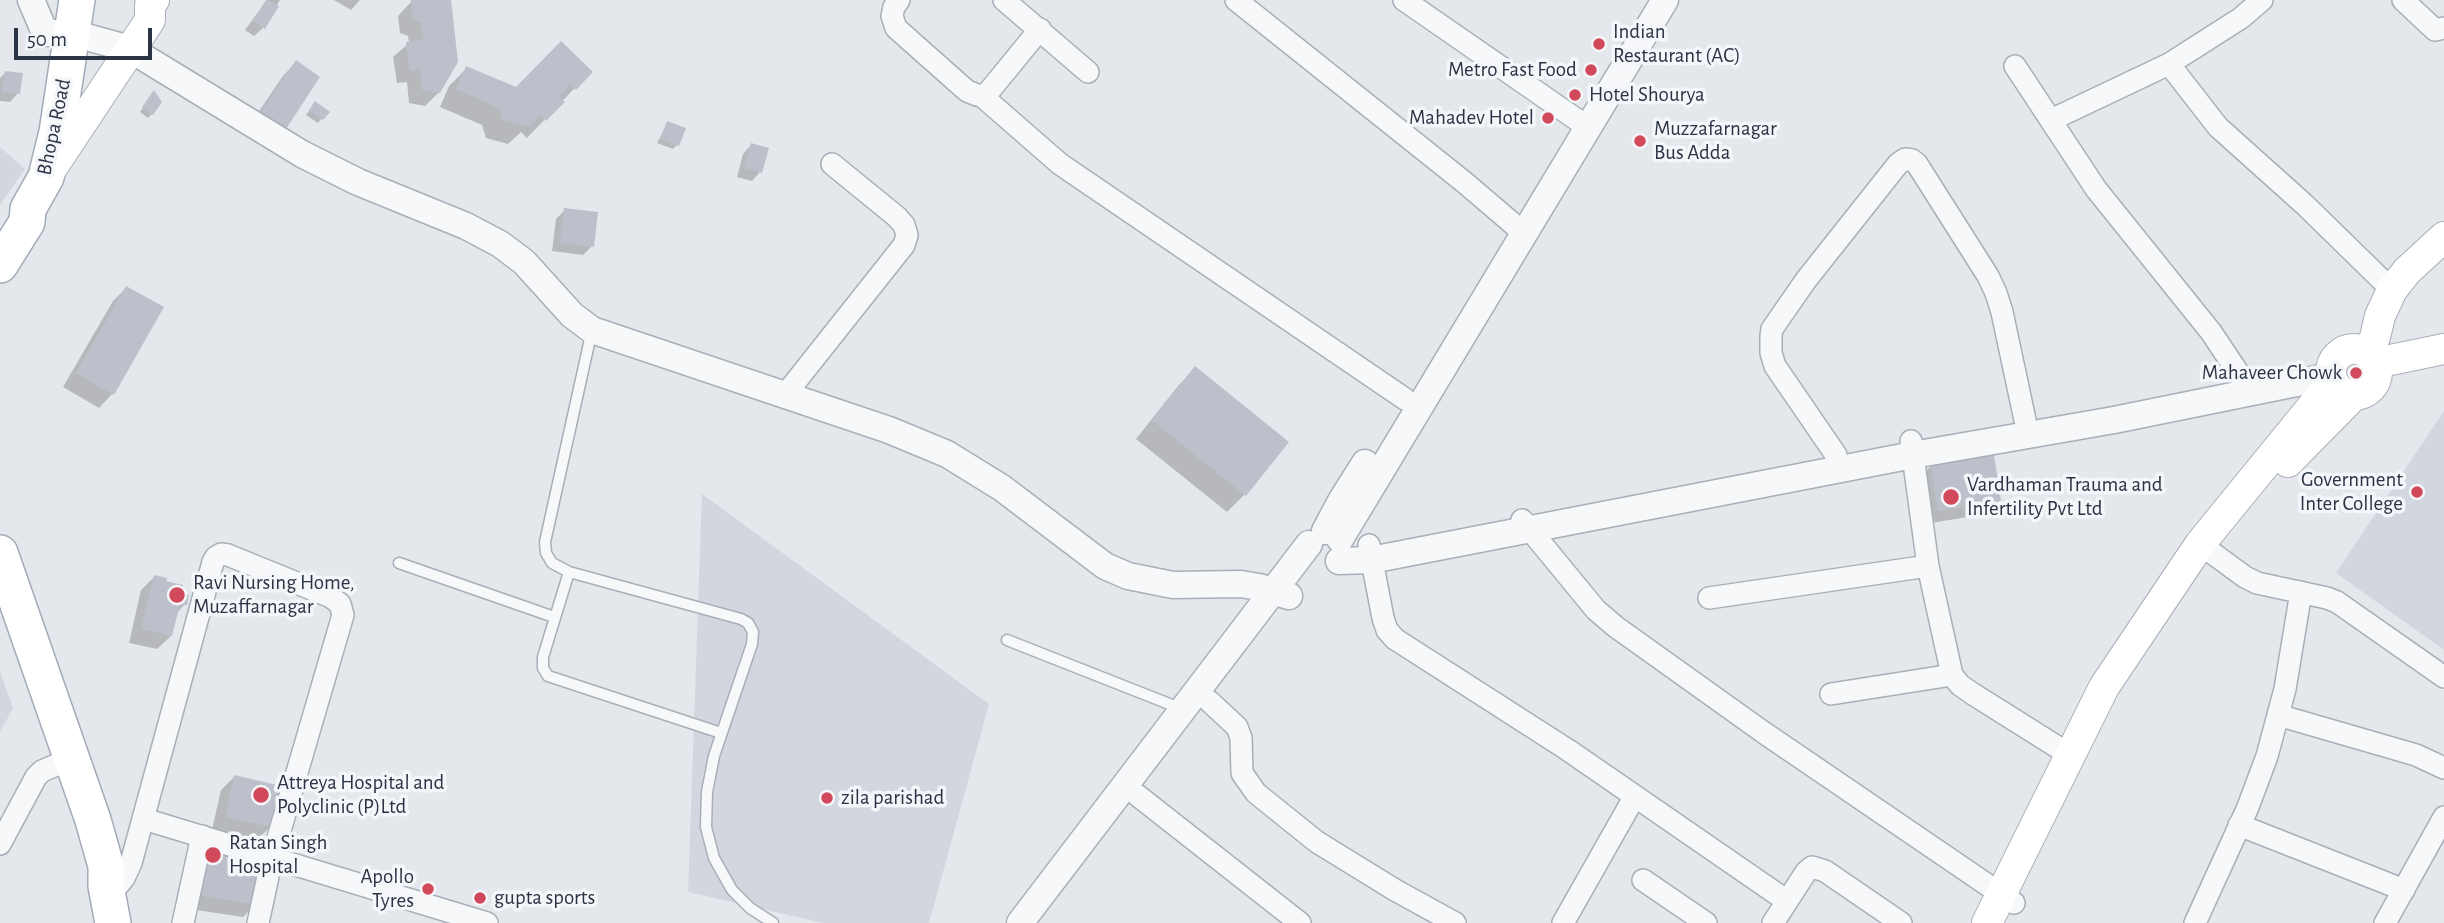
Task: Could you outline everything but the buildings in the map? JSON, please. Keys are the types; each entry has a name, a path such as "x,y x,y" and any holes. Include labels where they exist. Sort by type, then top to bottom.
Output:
{"main road":[{"path":"46,177 158,7"},
{"name":"Bhopa Road","path":"28,209 46,177 61,109 65,22"},
{"path":"0,244 17,218 28,209"},
{"path":"0,265 27,222 28,209"},
{"path":"2355,368 2392,290 2407,271 2444,237"},
{"path":"2006,907 2070,755 2104,687 2206,549 2269,482 2355,368 2436,269"},
{"path":"2355,368 2444,349"},
{"path":"2355,368 2444,368"},
{"path":"1987,923 2006,907 2117,695 2206,549"},
{"path":"0,554 93,820 106,866 109,902"},
{"path":"0,591 109,902"}],"street":[{"path":"31,0 65,22 130,49 302,154 358,182 466,226 500,244 524,262 572,315 592,330 889,430 947,454 1002,488 1105,566 1128,576 1173,585 1241,584 1281,593"},
{"path":"899,0 892,16 896,28 967,91 982,96 1060,164 1405,399"},
{"path":"1004,0 1088,72"},
{"path":"1236,0 1464,181 1520,230"},
{"path":"1404,0 1583,124"},
{"path":"1020,923 1182,709 1281,593 1339,548 1583,124 1649,0"},
{"path":"1583,124 1665,0"},
{"path":"2051,120 2169,64 2241,18 2262,0"},
{"path":"2403,0 2435,30 2444,28"},
{"path":"982,96 986,95 1040,29"},
{"path":"2169,64 2218,127 2305,205 2392,290"},
{"path":"2015,66 2096,189 2211,332 2247,385"},
{"path":"1836,456 1775,366 1771,354 1772,329 1806,280 1898,163 1905,159 1917,164 1996,293 2025,420"},
{"path":"785,395 904,246 907,235 904,225 897,217 832,164"},
{"path":"1520,230 1405,399 1341,500 1339,548 1395,639 1635,796 1787,901"},
{"path":"1339,548 1526,524 1912,448 2025,420 2355,368"},
{"path":"1526,524 1836,456 2114,420 2247,385"},
{"path":"1912,448 1927,566 1952,675 1973,694 2070,755"},
{"path":"1526,524 1596,610 1616,628 2006,907"},
{"path":"2206,549 2257,583 2337,602 2444,677"},
{"path":"109,902 131,863 214,562 216,556 221,554 331,597 340,604 343,615 272,858 258,923"},
{"path":"1709,598 1927,566"},
{"path":"2196,923 2266,756 2285,690 2301,592"},
{"path":"1041,923 1209,701 1281,593"},
{"path":"1831,694 1952,675"},
{"path":"1209,701 1237,727 1241,738 1242,773 1256,793 1317,842 1455,923"},
{"path":"2278,715 2416,755 2444,768"},
{"path":"0,844 36,777 42,771 61,763"},
{"path":"1137,795 1300,923"},
{"path":"1563,923 1635,796"},
{"path":"2385,923 2444,817"},
{"path":"144,819 463,920 487,923"},
{"path":"2239,825 2403,890"},
{"path":"183,923 202,836"},
{"path":"1773,923 1812,867 1818,867 1901,923"},
{"path":"1643,880 1706,923"}],"lane":[{"path":"592,330 545,542 546,553 552,563 569,572 748,623 753,632 752,644 720,733 707,792 706,827 714,858 732,890 750,908 773,923"},
{"path":"399,563 554,617"},
{"path":"569,572 543,657 543,668 548,676 720,733"},
{"path":"1007,640 1182,709"}],"shaded area":[{"path":"0,147 25,169 0,205"},
{"name":"Government Inter College","path":"2444,411 2444,650 2336,573"},
{"name":"zila parishad","path":"702,494 989,704 929,923 823,923 688,892"},
{"path":"0,672 13,708 0,732"}],"place":[{"name":"Indian Restaurant (AC)","path":"1599,44"},
{"name":"Metro Fast Food","path":"1591,70"},
{"name":"Hotel Shourya","path":"1575,95"},
{"name":"Mahadev Hotel","path":"1548,118"},
{"name":"Muzzafarnagar Bus Adda","path":"1640,141"},
{"name":"Mahaveer Chowk","path":"2356,373"},
{"name":"Government Inter College","path":"2417,492"},
{"name":"Vardhaman Trauma and Infertility Pvt Ltd","path":"1951,497"},
{"name":"Ravi Nursing Home, Muzaffarnagar","path":"177,595"},
{"name":"Attreya Hospital and Polyclinic (P)Ltd","path":"261,795"},
{"name":"zila parishad","path":"827,798"},
{"name":"Ratan Singh Hospital","path":"213,855"},
{"name":"Apollo Tyres","path":"428,889"},
{"name":"gupta sports","path":"480,898"}]}
